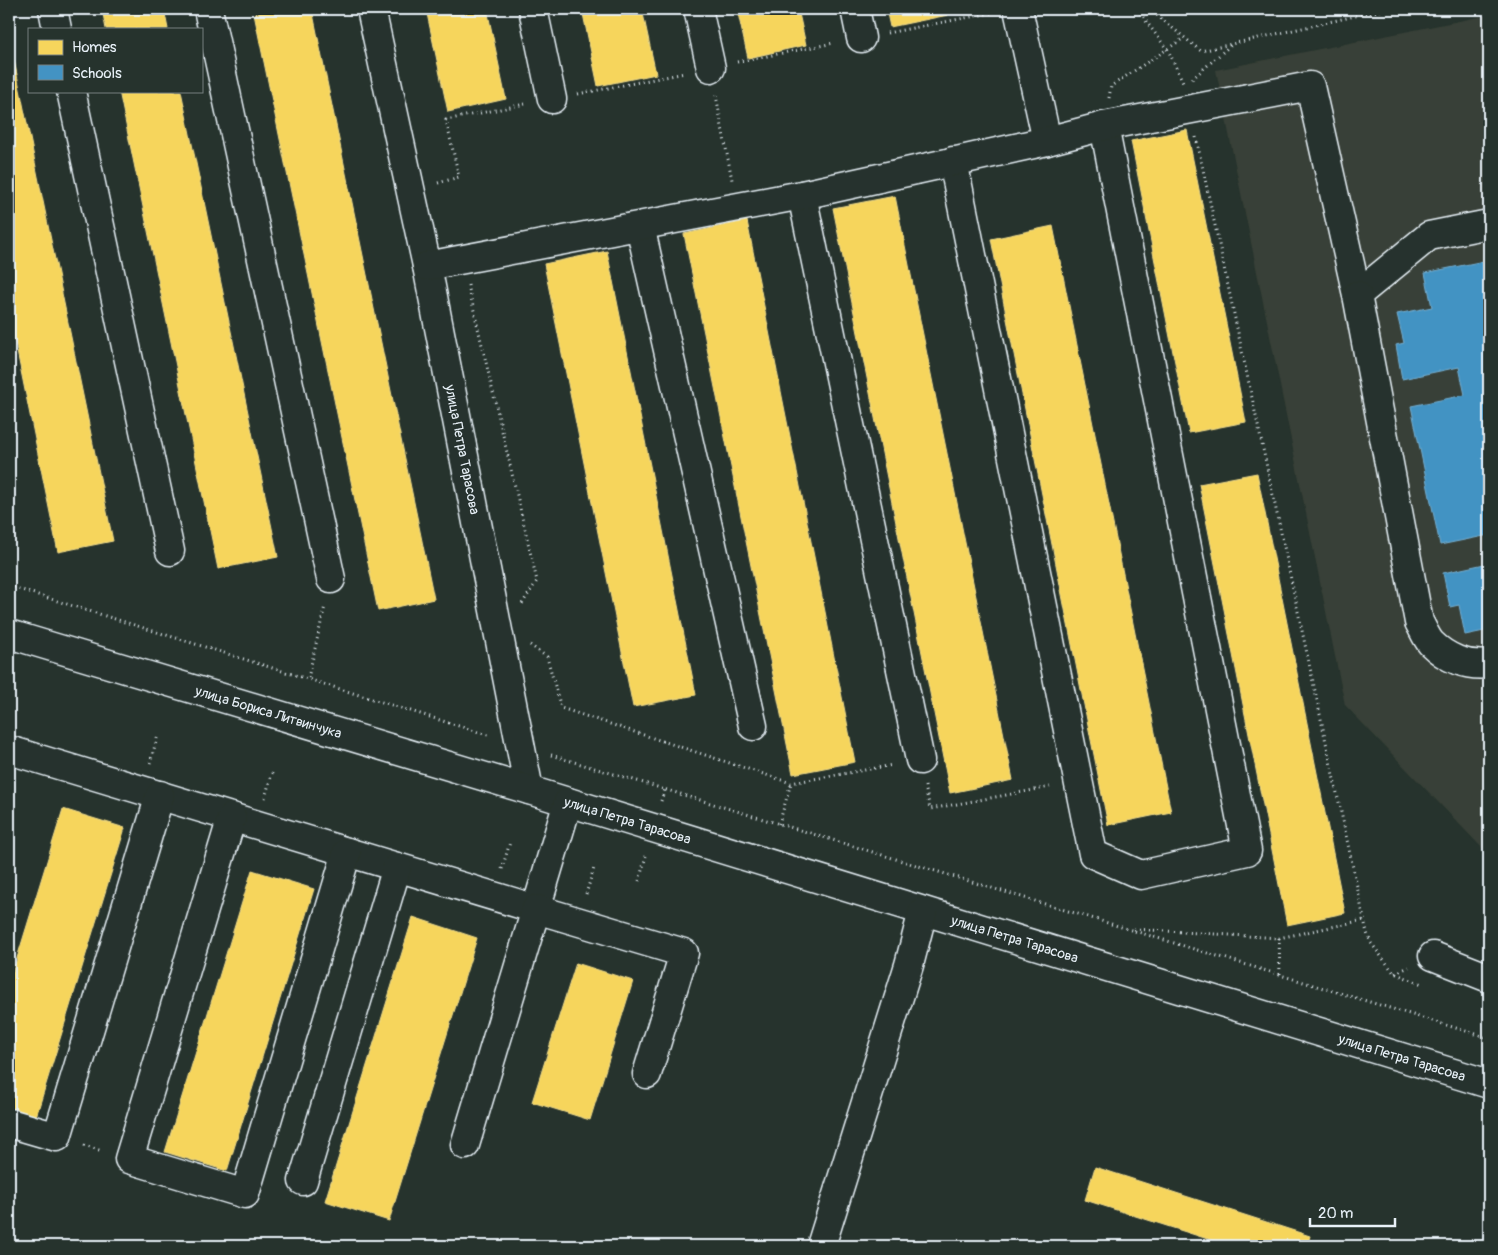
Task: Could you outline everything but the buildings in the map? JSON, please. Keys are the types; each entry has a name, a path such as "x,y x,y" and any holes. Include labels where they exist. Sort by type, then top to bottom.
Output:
{"street":[{"path":"53,9 57,28"},
{"path":"208,9 331,579"},
{"name":"улица Петра Тарасова","path":"371,9 427,266 529,790 1489,1084"},
{"path":"533,9 552,98"},
{"path":"698,9 711,68"},
{"path":"855,9 861,38"},
{"path":"1005,11 1047,141"},
{"path":"427,266 802,194 1047,141 1104,126 1310,86 1357,295 1419,622 1430,642 1447,656 1464,663 1489,664"},
{"path":"71,92 170,551"},
{"path":"953,161 1093,854 1141,875 1247,851 1104,126"},
{"path":"802,194 920,760"},
{"path":"1357,295 1429,236 1489,224"},
{"path":"640,226 753,726"},
{"name":"улица Бориса Литвинчука","path":"9,634 529,790"},
{"path":"9,750 684,953 647,1074"},
{"path":"9,1123 57,1137 160,795"},
{"path":"465,1145 568,802"},
{"path":"232,817 129,1159 244,1194 347,852"},
{"path":"302,1181 396,867"},
{"path":"821,1246 910,965 923,911"},
{"path":"1433,956 1489,978"}],"path":[{"path":"1137,9 1167,50 1185,85 1233,44"},
{"path":"1148,9 1201,51 1386,9"},
{"path":"430,185 459,177 446,120 1005,11"},
{"path":"1104,126 1111,86 1184,38"},
{"path":"1190,110 1364,920 1371,943 1394,974 1429,986"},
{"path":"720,118 728,158"},
{"path":"462,260 537,581 520,608"},
{"path":"308,678 331,579"},
{"path":"9,586 521,746 1489,1038"},
{"path":"528,644 547,658 561,708 791,783 920,760 930,809 1078,782"},
{"path":"779,824 791,783"},
{"path":"1129,929 1279,938 1364,920"},
{"path":"1279,938 1280,975"},
{"path":"1481,1006 1489,1009"},
{"path":"57,1137 129,1159"}],"shaded area":[{"path":"1489,15 1489,855 1345,705 1216,70"}]}
